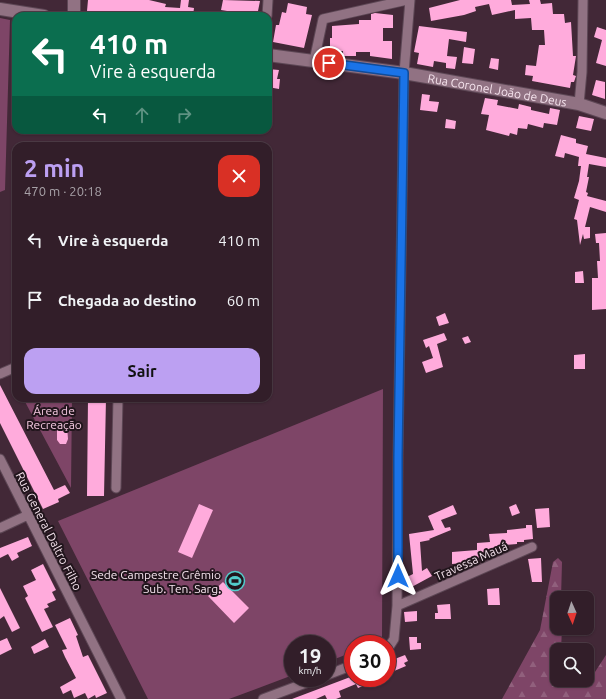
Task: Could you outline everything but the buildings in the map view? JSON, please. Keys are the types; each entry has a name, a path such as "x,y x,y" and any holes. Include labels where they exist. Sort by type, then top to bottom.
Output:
{"street":[{"path":"74,0 74,12"},
{"path":"267,12 268,0"},
{"path":"314,61 323,19 408,0 404,73 397,606 394,635"},
{"path":"579,104 582,72 583,0"},
{"path":"0,9 19,12"},
{"name":"Rua Coronel João de Deus","path":"272,56 404,73 579,104 606,113"},
{"path":"0,374 12,369"},
{"path":"116,488 118,402"},
{"name":"Rua General Daltro Filho","path":"0,459 121,699"},
{"path":"0,528 28,515"},
{"name":"Travessa Mauá","path":"397,606 532,547"},
{"path":"263,699 295,687"}],"green space":[{"path":"0,18 10,20 5,190 0,192"},
{"name":"Sede Campestre Grêmio Sub. Ten. Sarg.","path":"383,389 382,635 344,635 344,655 336,659 336,635 284,635 284,678 229,699 148,699 58,521"},
{"name":"Área de Recreação","path":"25,402 72,402 71,488"},
{"path":"558,558 562,562 561,591 550,591 550,635 562,635 561,643 550,643 550,687 594,687 594,672 606,655 606,699 502,699 540,630 553,562"}],"place":[{"name":"Sede Campestre Grêmio Sub. Ten. Sarg.","path":"235,581"}],"route":[{"path":"329,63 404,73 403,216 398,457 398,576"}]}
